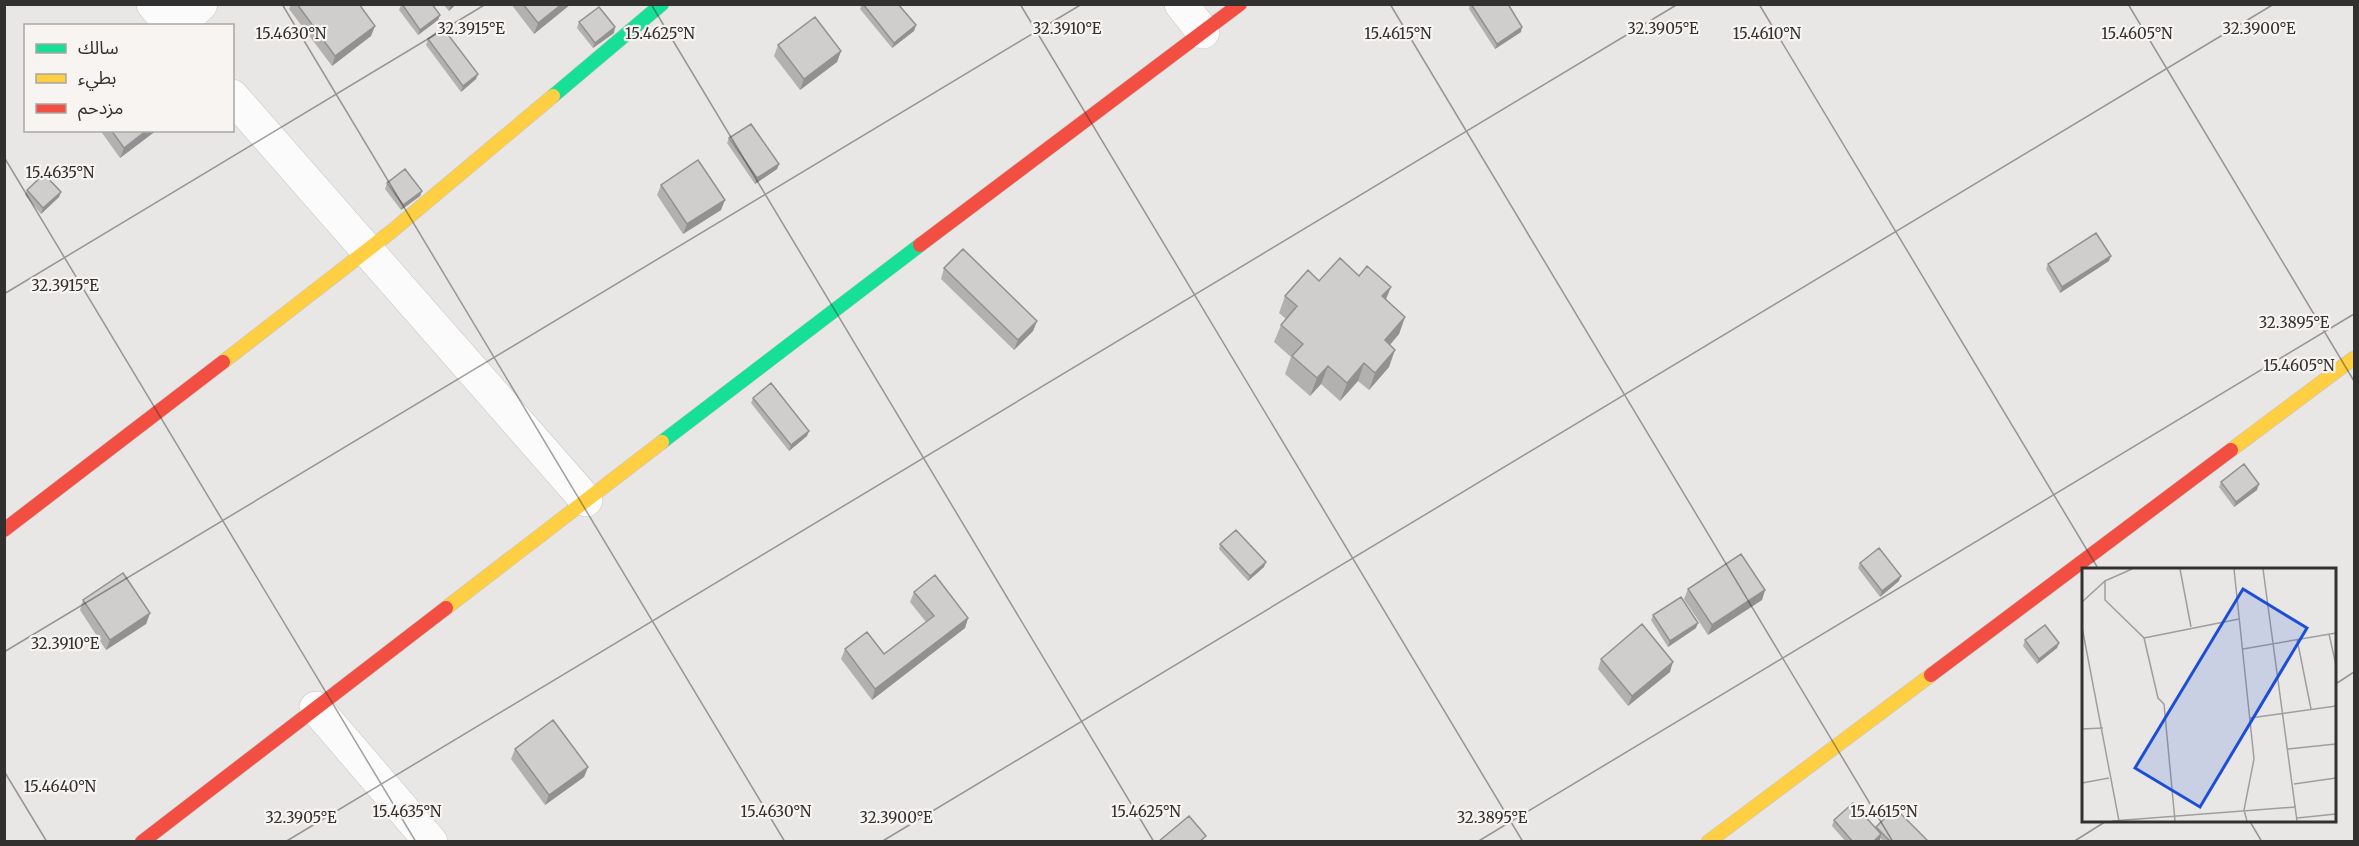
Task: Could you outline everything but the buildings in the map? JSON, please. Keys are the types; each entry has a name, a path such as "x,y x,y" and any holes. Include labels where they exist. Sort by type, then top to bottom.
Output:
{"street":[{"path":"153,4 169,24"},
{"path":"180,24 201,4"},
{"path":"4,530 368,250 662,4"},
{"path":"1180,4 1203,32"},
{"path":"142,842 586,500 1240,4"},
{"path":"234,98 586,500"},
{"path":"1708,842 2355,358"},
{"path":"316,708 431,842"}],"traffic: fast":[{"path":"553,96 662,4"},
{"path":"662,442 920,245"}],"traffic: slow":[{"path":"223,362 392,231 553,96"},
{"path":"2231,450 2354,358"},
{"path":"446,608 662,442"},
{"path":"1708,842 1931,675"}],"traffic: jam":[{"path":"920,245 1240,4"},
{"path":"4,530 223,362"},
{"path":"1931,675 2231,450"},
{"path":"142,842 446,608"}]}
